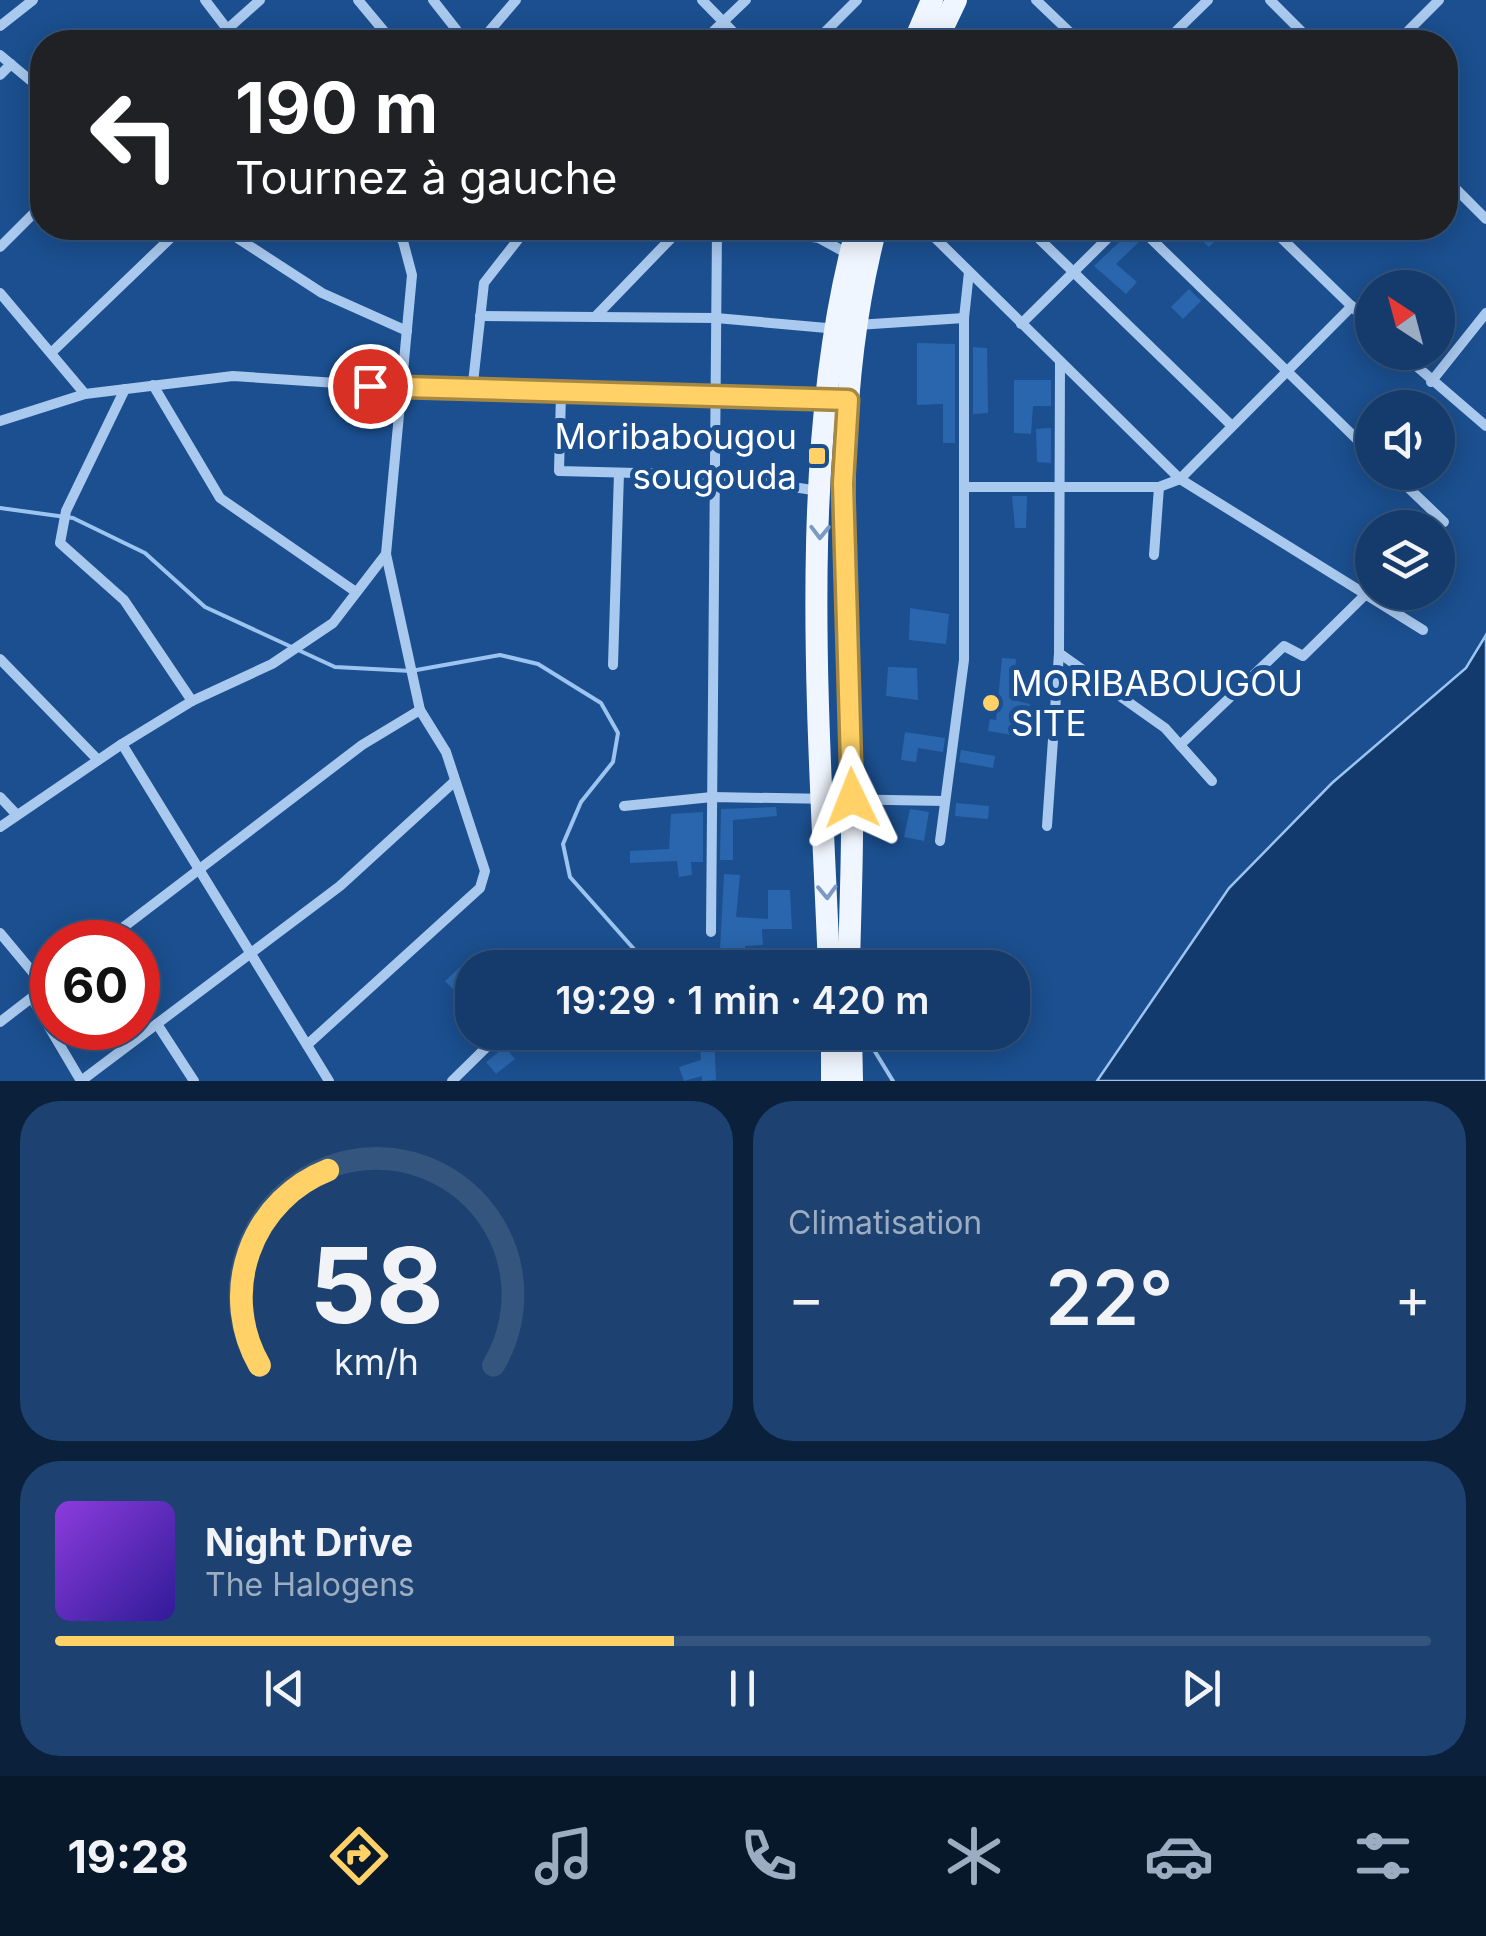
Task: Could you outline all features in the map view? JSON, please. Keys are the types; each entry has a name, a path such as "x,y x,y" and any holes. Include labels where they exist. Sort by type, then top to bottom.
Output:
{"main road":[{"path":"919,30 932,0"},
{"path":"944,30 956,0"},
{"path":"829,950 823,798 820,491 848,327 854,240"},
{"path":"848,327 873,240"},
{"path":"837,400 852,798 849,950"}],"street":[{"path":"0,26 34,0"},
{"path":"204,0 227,30 260,0"},
{"path":"358,0 383,30"},
{"path":"433,0 457,30"},
{"path":"490,30 516,0"},
{"path":"702,0 732,30"},
{"path":"715,30 746,0"},
{"path":"826,30 857,0"},
{"path":"1036,0 1067,30"},
{"path":"1178,30 1208,0"},
{"path":"1270,0 1300,30"},
{"path":"1409,30 1439,0"},
{"path":"0,55 30,80"},
{"path":"0,75 10,64"},
{"path":"1458,191 1486,220"},
{"path":"0,247 30,217"},
{"path":"51,353 168,240"},
{"path":"240,240 322,293 407,331"},
{"path":"307,1045 480,888 485,872 446,752 420,710 386,554 412,276 402,240"},
{"path":"472,392 484,283 518,240"},
{"path":"595,318 669,240"},
{"path":"711,932 717,240"},
{"path":"822,240 850,254"},
{"path":"937,240 1180,479 1355,587"},
{"path":"1041,240 1231,425"},
{"path":"1021,324 1106,240"},
{"path":"1152,240 1355,438"},
{"path":"1283,240 1355,309"},
{"path":"940,841 964,660 964,318 968,272"},
{"path":"0,293 85,394"},
{"path":"964,487 1159,487 1180,479 1352,306"},
{"path":"1430,382 1486,313"},
{"path":"480,316 716,318 848,327 964,318"},
{"path":"1047,826 1059,653 1060,363"},
{"path":"1418,370 1486,426"},
{"path":"0,420 85,394 233,376 472,392 837,400"},
{"path":"153,385 220,498 356,592"},
{"path":"125,388 65,516 60,543 124,600 192,701"},
{"path":"561,394 559,471 715,475 820,491"},
{"path":"612,665 619,472"},
{"path":"1154,555 1159,487"},
{"path":"1411,490 1432,510"},
{"path":"0,827 192,701 283,656 333,623 386,554"},
{"path":"1180,745 1284,646 1304,656 1355,605"},
{"path":"1391,610 1422,630"},
{"path":"1059,653 1165,728 1212,781"},
{"path":"0,659 98,760"},
{"path":"133,920 362,745 420,710"},
{"path":"122,744 329,1081"},
{"path":"160,1022 340,886 455,780"},
{"path":"0,797 16,814"},
{"path":"624,806 712,797 945,801"},
{"path":"0,933 30,964"},
{"path":"0,1022 30,1000"},
{"path":"160,1029 194,1081"},
{"path":"63,1050 81,1081 122,1050"},
{"path":"452,1081 484,1050"}],"water":[{"path":"1486,635 1486,1081 1097,1081 1229,888 1332,783 1466,668"}],"building":[{"path":"1122,240 1139,242 1116,264 1137,282 1126,294 1094,266"},
{"path":"1189,289 1201,301 1183,319 1171,307"},
{"path":"917,343 955,344 955,443 943,443 943,404 917,405"},
{"path":"973,347 987,348 988,413 973,414"},
{"path":"1014,380 1051,380 1051,406 1033,406 1031,434 1014,433"},
{"path":"1051,428 1051,463 1037,462 1036,429"},
{"path":"1012,496 1027,496 1026,528 1015,528"},
{"path":"910,608 949,614 946,644 909,640"},
{"path":"1002,658 1016,659 1013,700 1030,704 1018,736 988,731 990,719 996,720"},
{"path":"888,667 917,668 918,700 886,696"},
{"path":"905,732 945,738 943,752 918,748 916,762 901,760"},
{"path":"961,750 995,756 993,768 959,762"},
{"path":"956,803 989,806 988,819 955,816"},
{"path":"776,807 777,816 733,820 733,860 720,860 721,809"},
{"path":"910,809 929,812 924,841 904,837"},
{"path":"703,812 703,862 691,862 692,875 679,877 677,861 630,863 630,851 669,849 671,814"},
{"path":"724,874 740,875 736,917 768,919 768,890 790,890 792,929 762,929 763,945 720,950"},
{"path":"455,972 454,990 445,981"},
{"path":"501,1050 508,1050 515,1059 496,1074 486,1062"},
{"path":"700,1050 715,1050 716,1080 702,1081 702,1076 684,1081 679,1067 701,1060"}],"waterway":[{"path":"0,508 73,518 145,553 205,607 335,667 411,671 500,655 538,664 601,703 618,733 613,762 581,802 563,844 570,877 635,950"},
{"path":"874,1050 893,1081"}],"place":[{"name":"Moribabougou sougouda","path":"817,456"},
{"name":"MORIBABOUGOU SITE","path":"991,703"}],"route":[{"path":"370,386 472,392 848,400 843,483 852,798"}]}
